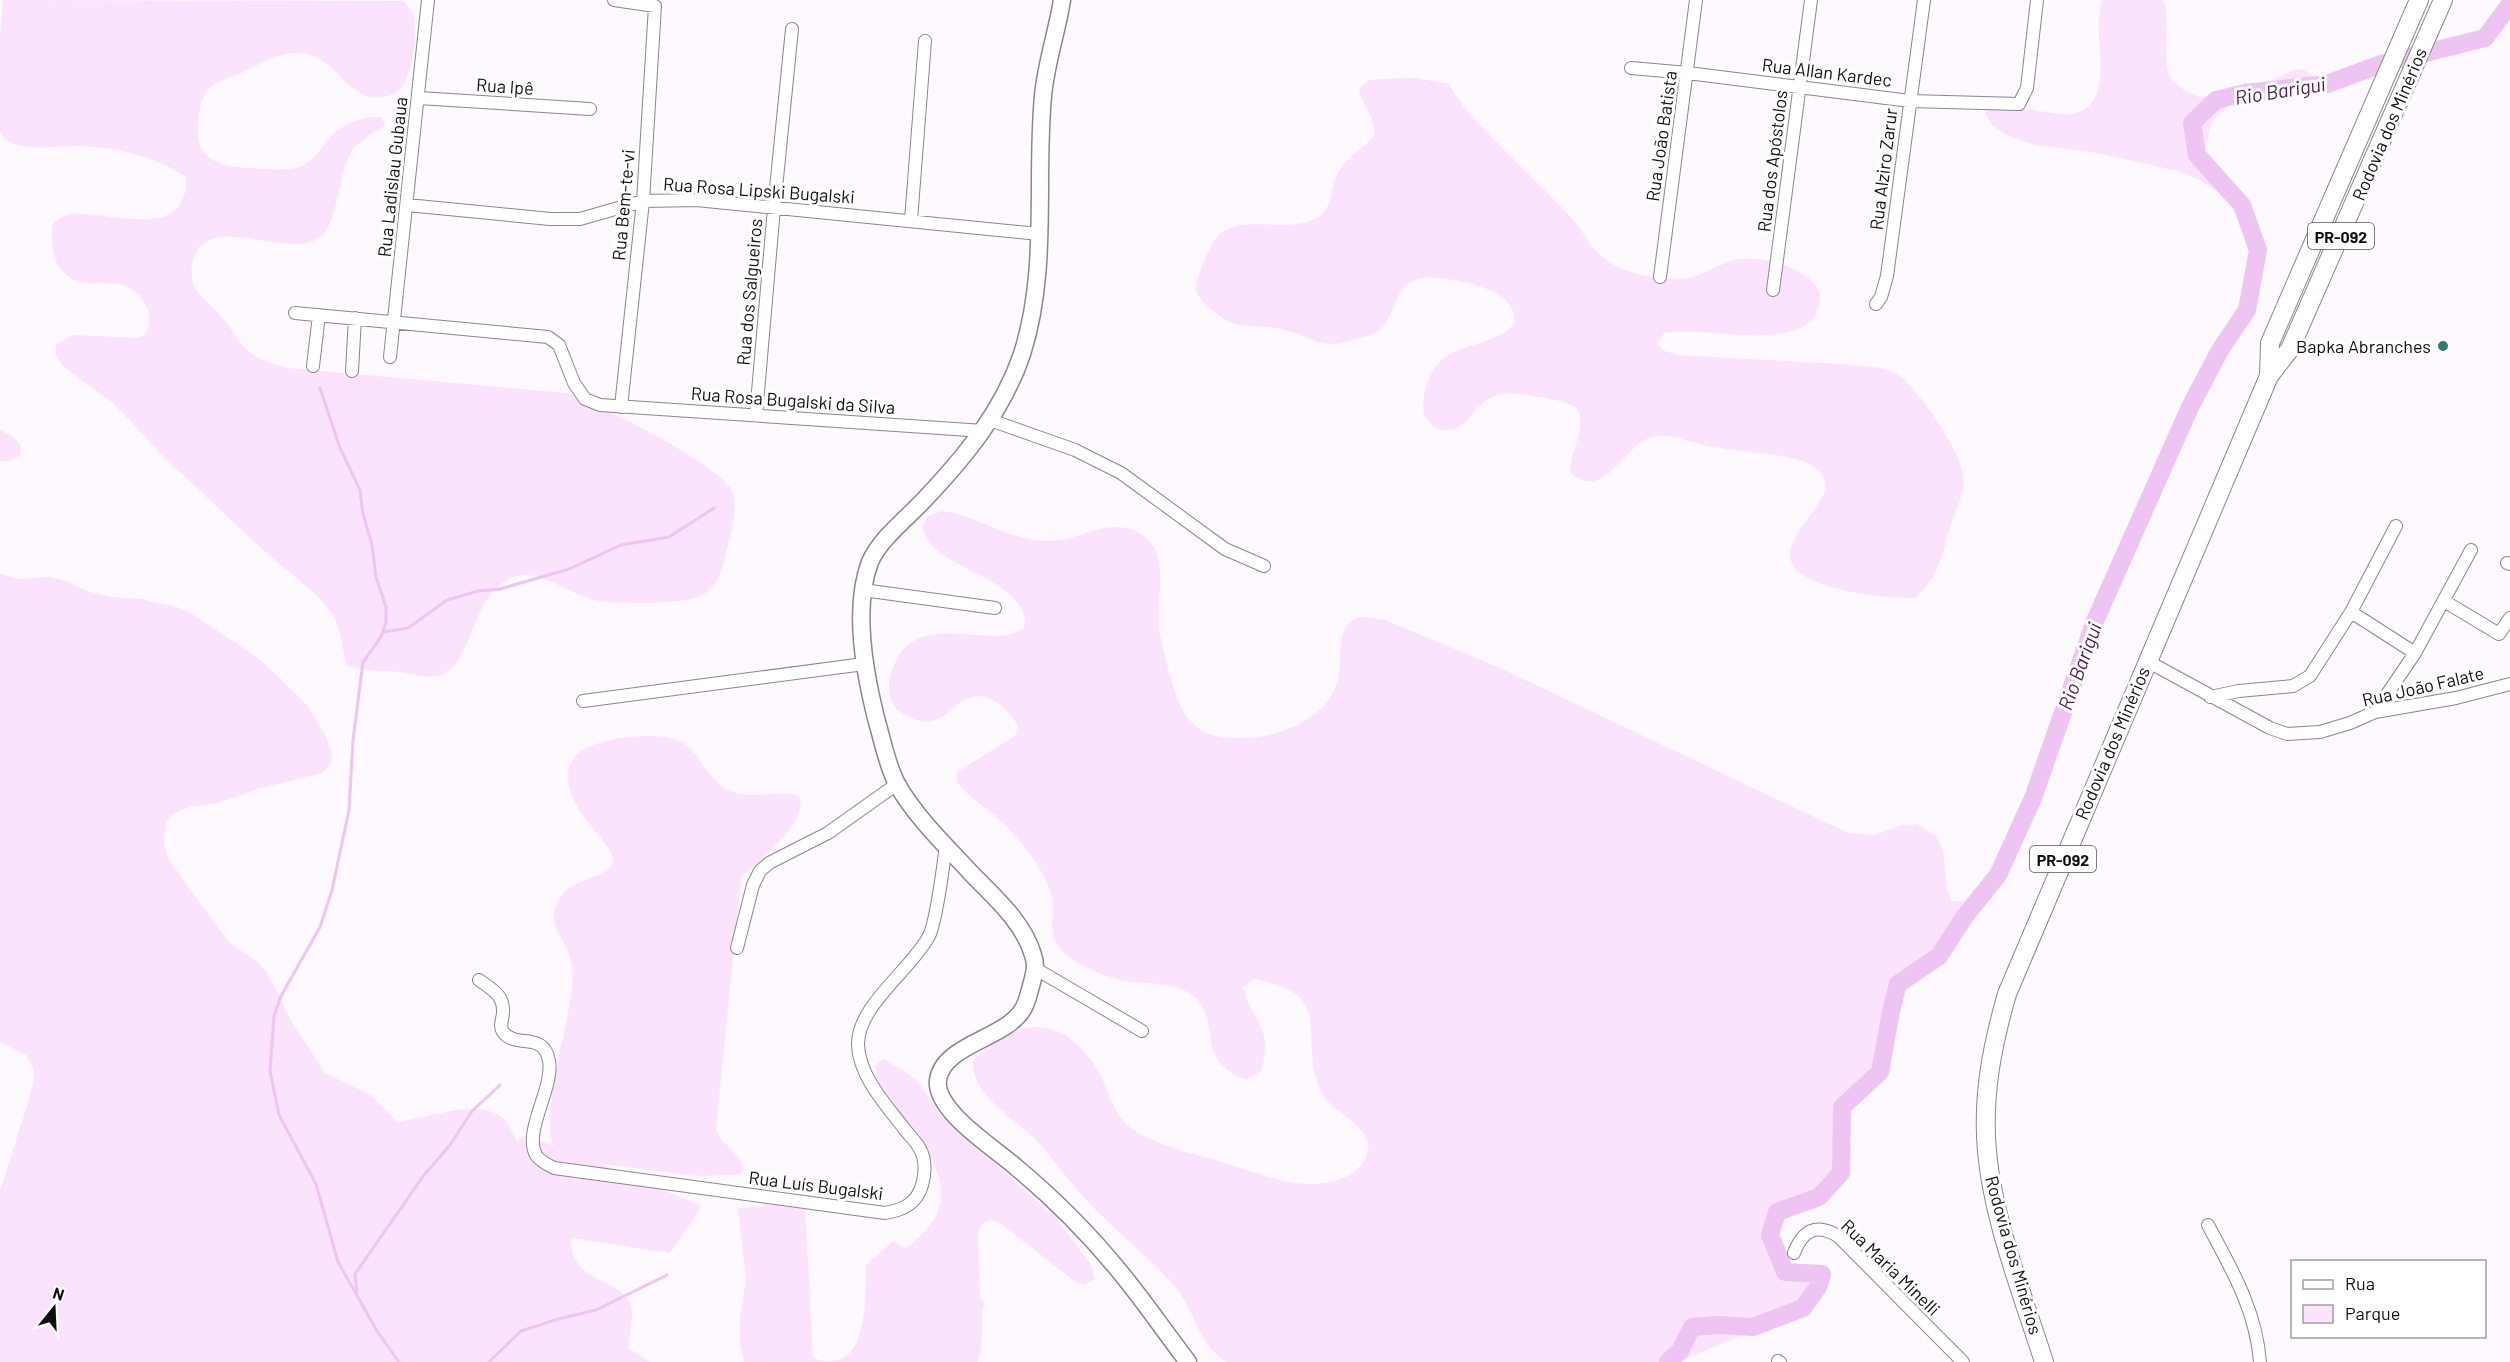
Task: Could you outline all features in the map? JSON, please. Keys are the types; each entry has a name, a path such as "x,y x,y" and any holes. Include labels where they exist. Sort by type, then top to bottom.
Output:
{"main road":[{"path":"1062,0 1043,94 1035,297 1021,355 987,425 935,488 880,547 871,561 863,590 864,664 876,718 897,784 946,846 1011,915 1025,936 1034,956 1036,969 1023,1010 1013,1021 962,1050 945,1063 938,1079 939,1094 952,1113 1019,1169 1071,1217 1120,1272 1188,1362"},
{"name":"Rodovia dos Minérios","path":"2269,376 2270,343 2419,0"},
{"name":"Rodovia dos Minérios","path":"2044,1362 1998,1215 1987,1151 1987,1082 1992,1051 2007,994 2269,376 2290,349 2443,0"}],"street":[{"name":"Rua Ladislau Gubaua","path":"390,357 428,0"},
{"name":"Rua Bem-te-vi","path":"614,0 655,6 643,201 621,407"},
{"name":"Rua João Batista","path":"1660,277 1696,0"},
{"name":"Rua dos Apóstolos","path":"1773,290 1811,0"},
{"name":"Rua Alziro Zarur","path":"1876,304 1881,297 1887,276 1924,0"},
{"name":"Rua Allan Kardec","path":"1630,68 1688,73 1910,101 2019,104 2027,88 2037,0"},
{"name":"Rua dos Salgueiros","path":"756,415 792,29"},
{"path":"911,220 925,41"},
{"name":"Rua Ipê","path":"418,98 590,109"},
{"name":"Rua Rosa Lipski Bugalski","path":"407,205 550,219 580,219 643,201 696,200 1039,234"},
{"path":"295,314 394,321"},
{"path":"313,366 319,315"},
{"path":"352,371 356,318"},
{"name":"Rua Rosa Bugalski da Silva","path":"394,321 548,337 559,345 574,383 585,399 600,405 756,415 987,425 1075,450 1121,473 1225,549 1264,566"},
{"path":"2210,697 2301,683 2317,667 2351,612 2396,526"},
{"path":"2375,712 2415,653 2471,550"},
{"path":"863,590 995,608"},
{"path":"2444,601 2499,634 2510,618"},
{"path":"2351,612 2415,653"},
{"name":"Rua João Falate","path":"2147,661 2210,697 2270,728 2287,734 2335,728 2375,712 2447,700 2510,684"},
{"path":"583,701 864,664"},
{"path":"737,948 753,885 760,871 769,863 828,833 897,784"},
{"name":"Rua Luís Bugalski","path":"479,980 502,999 505,1007 501,1026 505,1034 516,1040 535,1042 544,1049 550,1062 532,1143 536,1157 554,1168 885,1213 900,1210 914,1201 918,1194 925,1173 921,1150 866,1074 858,1046 860,1026 871,1008 915,958 930,933 946,846"},
{"path":"1036,969 1142,1031"},
{"path":"2208,1225 2250,1308 2258,1336 2260,1362"},
{"name":"Rua Maria Minelli","path":"1794,1253 1798,1242 1815,1229 1826,1229 1838,1236 1963,1362"}],"green space":[{"path":"3,0 404,1 412,12 414,20 413,56 406,79 395,93 381,97 369,97 350,85 324,61 304,53 286,54 267,60 218,82 206,92 198,120 198,137 201,148 207,155 225,165 277,170 296,168 309,162 337,130 349,123 382,117 385,126 361,141 350,154 330,223 319,238 304,243 287,244 232,237 216,238 203,244 194,257 192,274 195,289 252,354 276,365 288,368 565,393 602,408 683,451 723,480 732,491 734,499 733,522 722,568 712,587 701,595 685,600 647,603 608,602 588,598 543,578 520,575 496,588 478,616 459,659 451,669 440,675 425,676 366,670 346,665 340,632 334,616 319,597 263,550 164,457 112,402 64,367 56,356 56,345 73,335 140,338 146,332 149,316 143,300 131,288 109,283 86,283 67,276 56,262 52,243 53,223 70,214 130,219 161,217 173,212 181,202 186,189 186,180 185,176 159,162 131,153 87,146 38,148 12,143 5,139 0,132 0,37"},
{"path":"2102,0 2163,0 2167,20 2166,55 2169,74 2179,86 2197,96 2219,100 2237,99 2290,72 2304,70 2312,76 2319,92 2235,100 2211,122 2204,157 2249,208 2250,213 2198,179 2178,171 2097,153 2035,145 2007,135 1992,125 1985,114 1989,108 2017,108 2062,114 2077,113 2087,107 2099,88 2101,62 2099,23"},
{"path":"1416,78 1449,84 1472,116 1574,221 1595,250 1619,267 1653,277 1680,279 1700,274 1731,261 1754,259 1794,269 1814,283 1819,292 1820,304 1811,321 1797,329 1780,334 1761,335 1664,333 1658,342 1662,350 1677,355 1857,365 1888,370 1906,382 1928,407 1949,440 1957,456 1964,481 1962,494 1940,561 1933,577 1922,591 1915,598 1902,598 1841,590 1820,584 1804,575 1793,565 1790,552 1794,539 1825,492 1825,481 1819,471 1804,461 1656,436 1639,444 1603,478 1593,481 1582,480 1570,472 1580,424 1580,415 1572,405 1547,398 1506,393 1491,398 1481,405 1458,427 1445,430 1433,426 1425,416 1423,404 1433,371 1442,360 1451,354 1498,336 1514,324 1511,306 1495,292 1461,281 1440,278 1423,278 1412,281 1404,287 1384,325 1375,333 1334,344 1321,343 1285,330 1239,325 1222,317 1204,303 1197,293 1196,285 1204,262 1217,237 1227,229 1239,226 1297,224 1321,215 1329,202 1339,170 1374,136 1373,124 1359,88 1370,80"},
{"path":"0,430 12,436 20,444 21,455 9,461 0,461"},
{"path":"942,511 969,518 1023,538 1037,540 1062,540 1095,530 1117,527 1128,528 1144,537 1156,550 1159,562 1159,625 1172,683 1184,713 1189,720 1208,734 1229,738 1266,736 1302,723 1329,699 1337,683 1342,635 1345,628 1354,620 1362,617 1371,618 1385,620 1500,668 1848,833 1875,835 1902,825 1917,824 1935,835 1943,850 1947,890 1952,901 1967,902 1980,894 1955,950 1916,973 1903,993 1890,1050 1844,1114 1840,1171 1831,1193 1789,1208 1776,1238 1777,1257 1806,1270 1814,1278 1805,1298 1787,1317 1677,1362 1227,1362 1217,1355 1203,1337 1176,1288 1145,1255 1090,1204 1040,1144 988,1097 975,1074 973,1061 1006,1035 1023,1028 1039,1027 1055,1030 1085,1052 1098,1071 1119,1114 1135,1131 1173,1148 1288,1182 1318,1184 1348,1176 1365,1159 1368,1152 1366,1137 1355,1124 1331,1105 1318,1085 1313,1066 1310,1017 1305,1004 1296,994 1279,985 1254,979 1243,987 1261,1027 1265,1045 1265,1057 1261,1071 1246,1080 1230,1072 1220,1063 1214,1053 1204,1009 1189,992 1169,986 1124,981 1097,972 1069,957 1055,942 1052,925 1052,899 1041,870 1009,829 956,781 957,772 1015,736 1018,725 1006,710 992,700 976,696 958,704 938,719 926,722 909,717 895,706 889,692 890,676 897,659 906,646 932,635 993,636 1007,635 1024,629 1023,614 1016,600 988,579 939,552 928,541 922,528 927,517"},
{"path":"0,574 20,579 48,577 111,597 141,599 177,607 192,614 248,651 265,664 308,706 326,737 332,754 331,764 322,773 261,788 218,803 189,807 174,813 166,822 164,845 169,860 230,943 256,961 268,974 291,1021 325,1073 371,1095 398,1122 435,1114 477,1109 499,1115 510,1127 517,1142 524,1135 554,1146 550,1135 552,1100 573,976 572,963 556,926 554,913 560,898 566,891 611,868 614,858 579,809 569,787 569,769 573,759 580,752 602,742 616,739 648,736 676,739 691,749 715,780 728,790 745,795 790,794 799,796 800,806 797,817 790,829 741,878 716,1129 722,1140 739,1158 744,1170 739,1175 695,1176 598,1163 702,1206 670,1253 572,1238 570,1241 574,1257 581,1268 625,1296 630,1304 632,1315 628,1348 650,1362 0,1362 0,1191 27,1106 33,1084 34,1069 26,1055 0,1042"},
{"path":"883,1059 918,1082 941,1116 1055,1217 1090,1263 1095,1279 1084,1285 1077,1283 1000,1223 990,1220 981,1224 978,1233 980,1299 985,1302 980,1355 977,1362 744,1362 740,1343 740,1318 746,1280 738,1208 763,1207 774,1198 786,1202 788,1207 805,1206 813,1356 819,1360 830,1361 843,1358 852,1350 859,1338 865,1307 866,1265 893,1241 905,1248 928,1227 940,1207 941,1186 934,1165 922,1143 878,1079 875,1066"}],"waterway":[{"name":"Rio Barigui","path":"1668,1362 1680,1351 1692,1327 1718,1325 1753,1327 1803,1308 1818,1287 1822,1274 1785,1272 1770,1235 1777,1212 1819,1197 1841,1173 1842,1107 1880,1072 1898,984 1939,956 1965,916 1998,875 2033,798 2095,621 2190,407 2220,350 2247,310 2258,250 2242,205 2197,155 2192,123 2216,100 2245,93 2327,84 2381,64 2485,38 2510,4"},
{"path":"320,388 340,448 360,490 363,514 372,545 376,577 386,607 386,622 381,637 363,662 353,740 349,810 332,890 320,927 281,996 274,1016 270,1071 279,1115 316,1184 338,1262 377,1331 399,1362"},
{"path":"383,632 408,628 447,600 478,591 500,589 569,569 621,545 669,537 714,508"},
{"path":"357,1294 355,1274 424,1175 450,1145 472,1111 500,1085"},
{"path":"489,1362 521,1331 596,1310 667,1275"}],"place":[{"name":"Bapka Abranches","path":"2443,346"}]}
